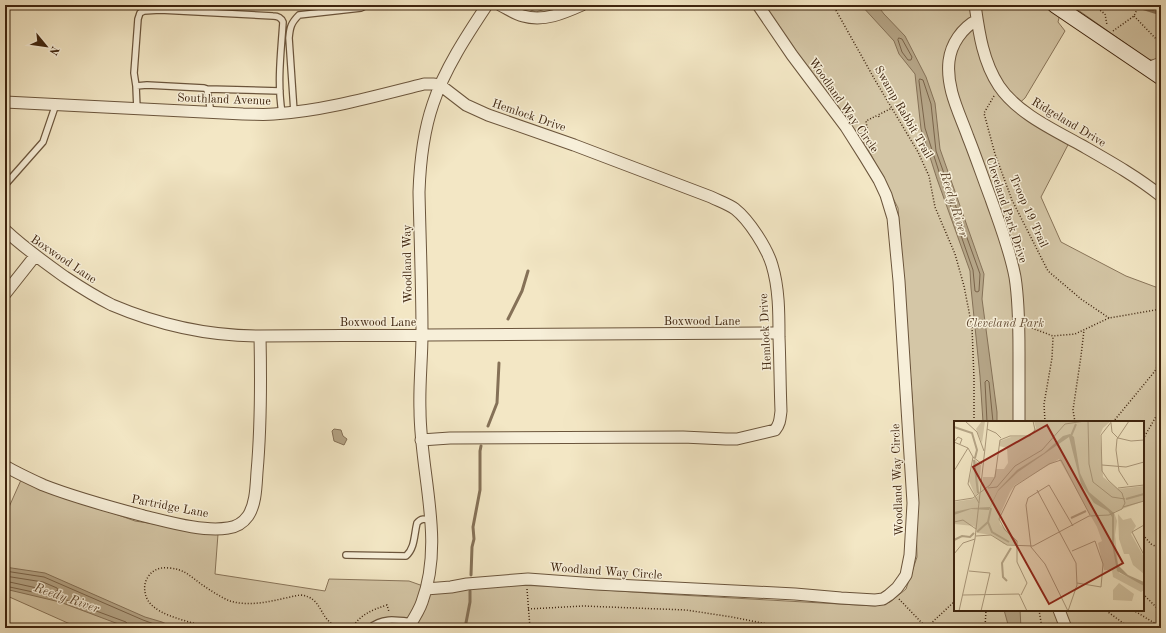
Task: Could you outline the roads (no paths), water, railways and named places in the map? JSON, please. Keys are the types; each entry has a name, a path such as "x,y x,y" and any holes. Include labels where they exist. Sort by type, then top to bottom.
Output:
{"street":[{"name":"Woodland Way","path":"410,625 422,602 430,574 432,539 421,440 420,410 422,335 419,168 427,126 440,85 448,69 487,5"},
{"path":"500,5 524,16 542,18 563,14 582,5"},
{"name":"Woodland Way Circle","path":"426,588 451,587 474,583 526,579 875,600 882,599 897,588 906,574 910,555 913,503 901,304 893,218 886,195 866,157 846,127 792,55 758,5"},
{"name":"Ridgeland Drive","path":"975,5 982,45 988,65 1007,96 1032,116 1118,166 1161,196"},
{"path":"1055,5 1155,65 1161,77"},
{"name":"Cleveland Park Drive","path":"977,20 966,27 952,49 950,60 950,83 956,107 968,135 1010,255 1017,293 1019,325 1018,421"},
{"name":"Southland Avenue","path":"5,102 211,113 282,113 340,104 424,84 440,85"},
{"name":"Hemlock Drive","path":"421,440 458,438 652,437 737,439 774,430 778,426 781,411 779,314 772,263 765,248 751,226 736,210 711,197 574,145 488,115 466,105 440,85"},
{"name":"Boxwood Lane","path":"5,230 21,246 35,256 83,289 111,304 145,318 171,325 231,335 779,333"},
{"path":"5,294 35,256"},
{"name":"Partridge Lane","path":"5,466 44,485 76,497 173,523 210,528 227,528 242,523 248,516 255,493 260,420 260,336"},
{"path":"1059,611 1066,628"}],"lane":[{"path":"294,112 289,38 293,21 299,15 360,8 367,5"},
{"path":"137,109 134,74 138,19 140,13 144,11 160,10 273,16 282,19 279,70 282,113"},
{"path":"136,86 146,85 207,89 280,91"},
{"path":"207,89 211,113"},
{"path":"5,185 43,142 56,104"},
{"path":"346,555 406,556 413,545 417,523 419,520 430,520"},
{"path":"370,628 380,622 388,620 410,625"}],"water":[{"name":"Reedy River","path":"861,5 877,5 905,36 926,77 935,103 940,149 984,274 982,299 997,421 983,421 970,271 921,129 915,74 899,54 894,41"},
{"path":"334,429 341,430 343,436 347,439 344,445 334,441 332,431"},
{"name":"Reedy River","path":"5,567 45,573 145,617 175,628 129,628 60,602 5,589"},
{"path":"1004,611 1020,611 1021,628 1009,628"}],"waterway":[{"path":"1132,5 1161,14"},
{"path":"508,319 522,291 528,271"},
{"path":"488,426 497,403 499,363"},
{"path":"471,575 472,547 474,539 473,527 480,490 481,446"},
{"path":"465,628 470,602 470,591"}],"park label":[{"name":"Cleveland Park","path":"1005,323"}]}
